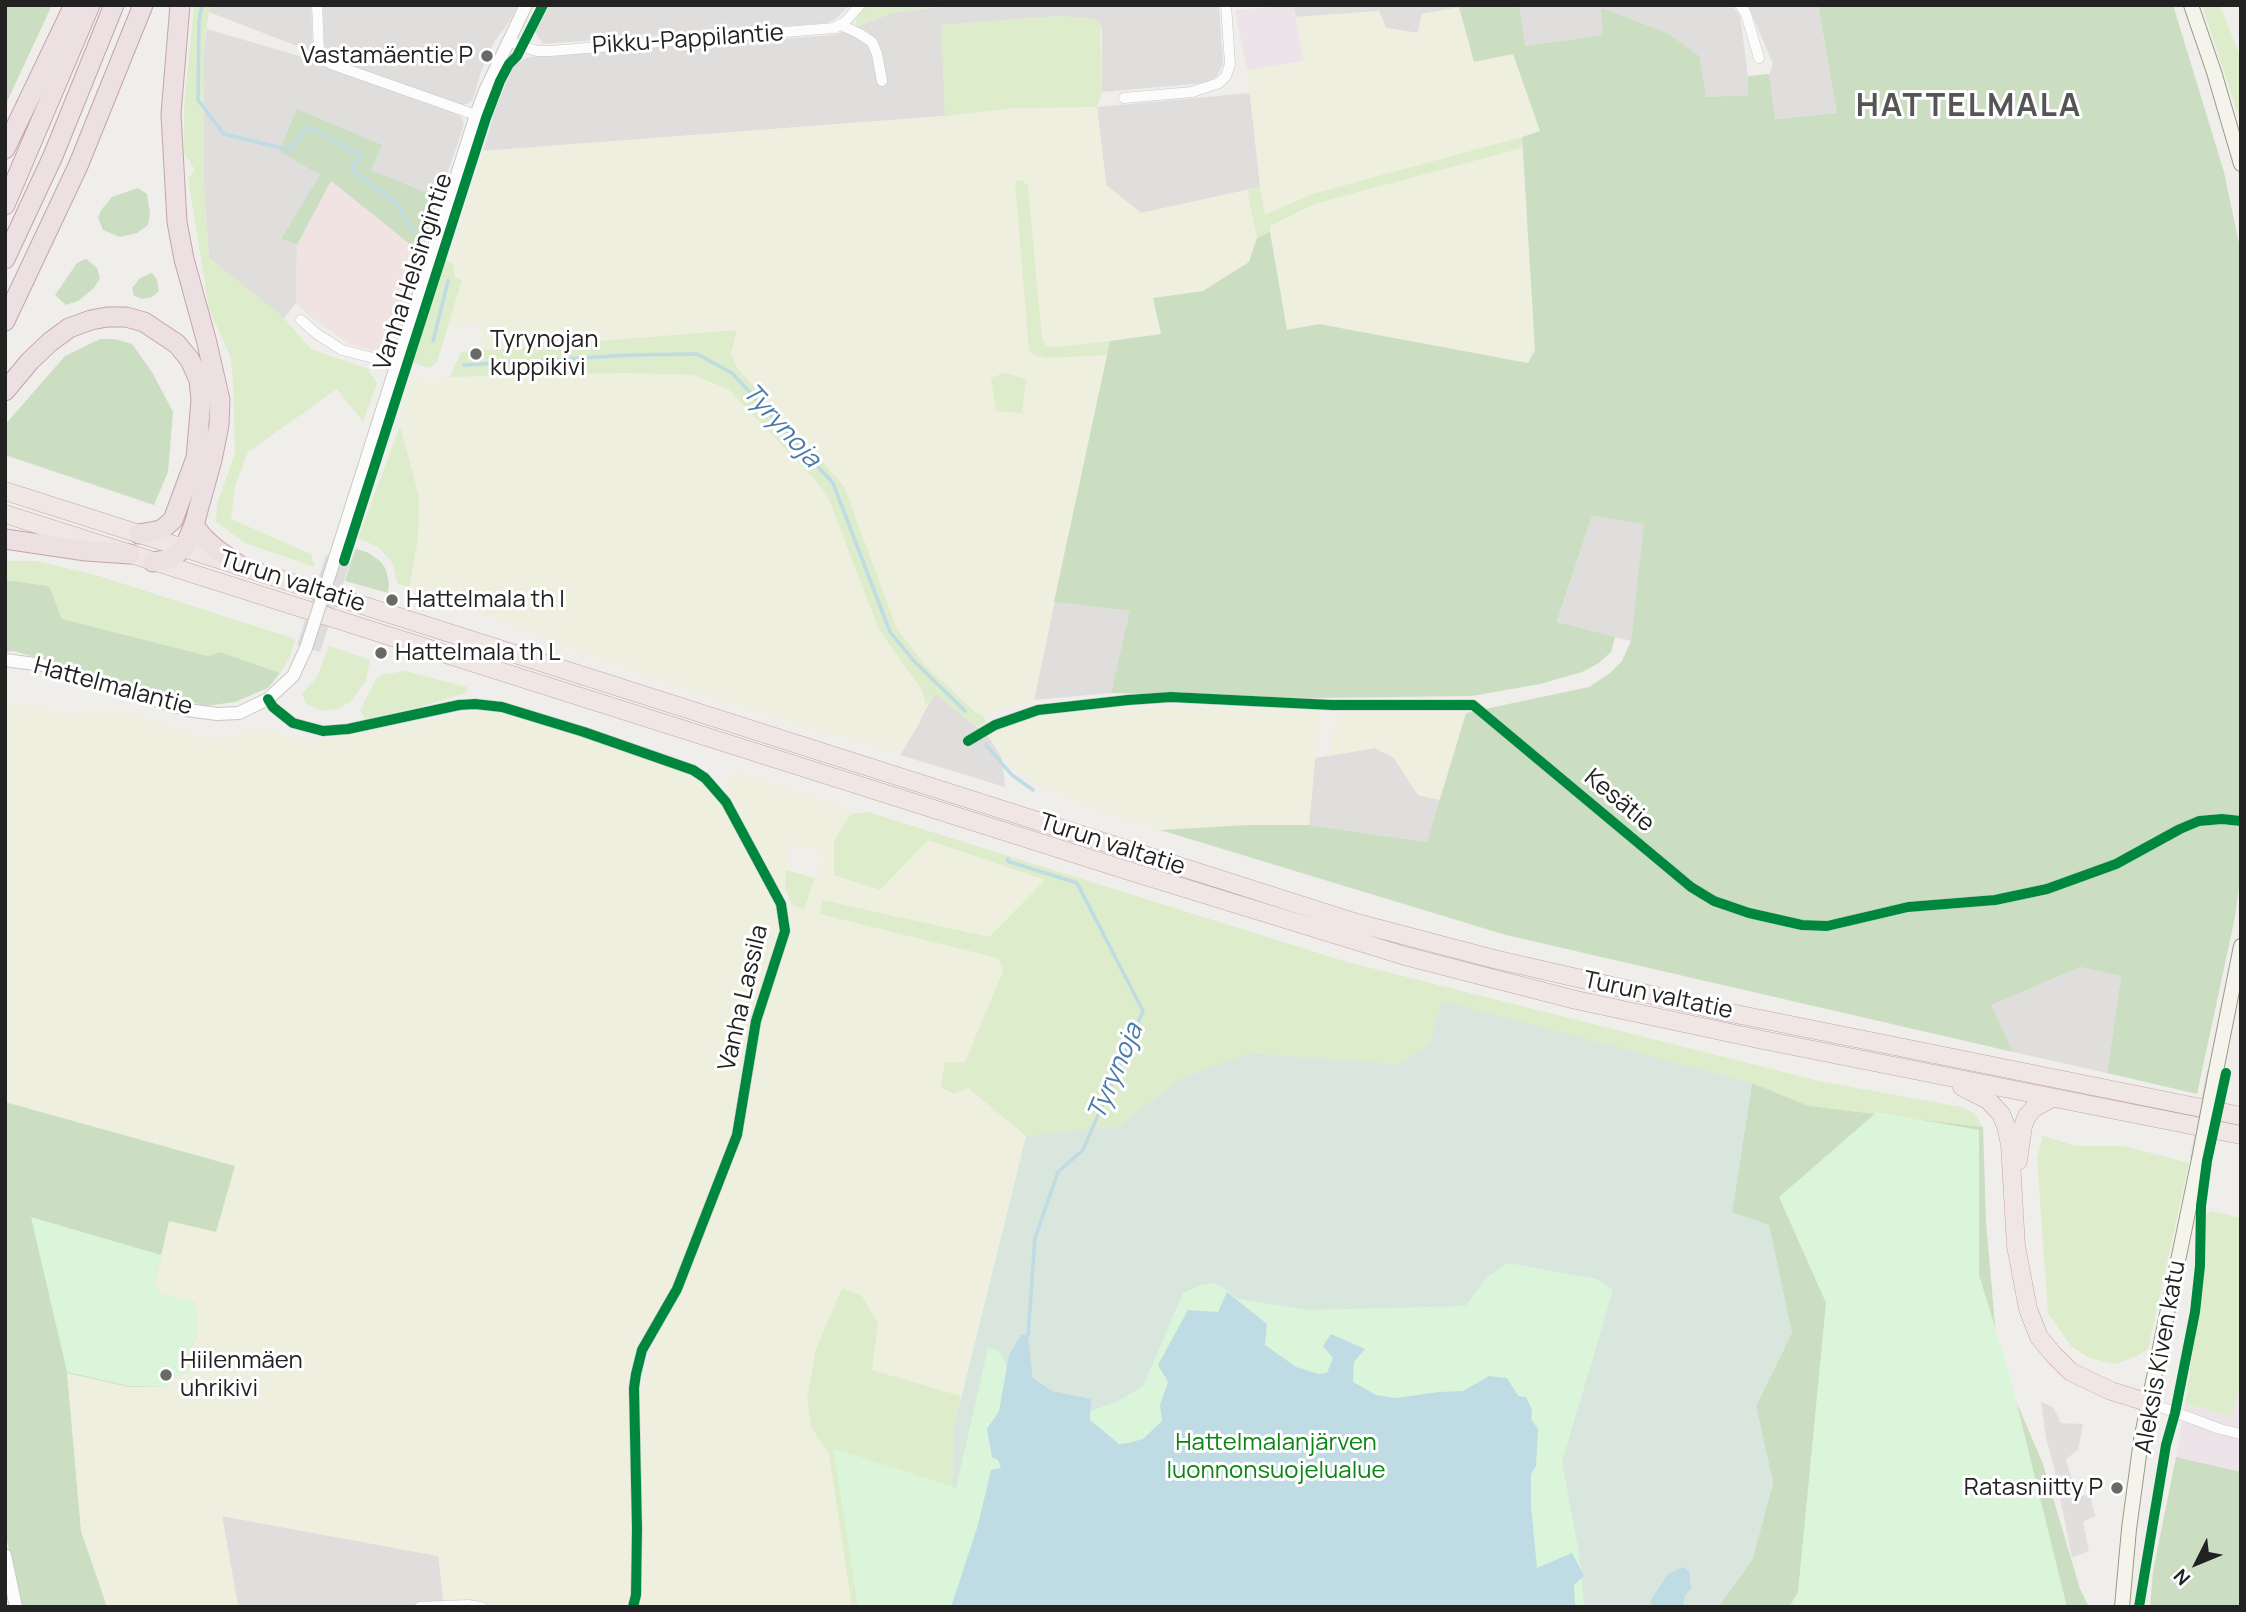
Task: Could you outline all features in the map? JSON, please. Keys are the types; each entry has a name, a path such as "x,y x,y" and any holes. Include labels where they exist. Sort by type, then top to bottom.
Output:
{"highway":[{"path":"5,149 74,5"},
{"path":"5,205 90,5"},
{"path":"5,259 53,156 114,5"},
{"path":"5,321 78,166 143,5"},
{"path":"153,562 170,559 184,548 194,525 219,425 220,400 177,222 171,114 180,5"},
{"path":"5,391 50,342 69,328 91,320 126,317 144,322 177,344 190,359 198,380 201,410 195,458 173,520 161,530 139,534"},
{"name":"Turun valtatie","path":"5,491 1357,923 1494,959 1726,1012 2241,1116"},
{"name":"Turun valtatie","path":"5,514 1129,872 1405,956 1576,1000 2241,1135"},
{"path":"194,525 215,548 239,565"},
{"path":"5,539 86,551 130,554"},
{"path":"1916,1071 1978,1093 1994,1105 2006,1126 2014,1195 2016,1246 2028,1309 2039,1336 2071,1371 2111,1391 2150,1404"},
{"path":"2014,1195 2023,1126 2032,1110 2052,1098"}],"main road":[{"path":"2191,5 2241,164"},
{"name":"Aleksis Kiven katu","path":"2122,1607 2133,1496 2241,946"}],"street":[{"path":"317,5 319,50 323,59 476,115"},
{"name":"Vanha Helsingintie","path":"335,558 476,115 526,5"},
{"path":"860,5 841,25 872,42 877,54 881,81"},
{"path":"1124,98 1192,92 1211,87 1226,76 1230,64 1230,50 1226,5"},
{"path":"1740,5 1746,14 1759,58"},
{"name":"Pikku-Pappilantie","path":"508,41 537,51 550,51 834,28 841,25"},
{"path":"301,320 342,350 397,364"},
{"name":"Hattelmalantie","path":"5,660 42,665 187,710 217,714 239,713 268,699 293,676 306,648 335,558"},
{"name":"Kesätie","path":"968,741 995,725 1038,710 1128,700 1171,697 1332,705 1473,705 1691,887 1714,901 1749,913 1802,925 1827,926 1908,907 1995,900 2047,889 2116,864 2199,821 2241,821"},
{"name":"Vanha Lassila","path":"268,699 273,707 293,723 323,731 348,729 460,705 502,707 693,770 705,778 726,802 781,904 785,931 756,1021 737,1135 677,1289 642,1350 636,1374 637,1542 636,1595 633,1607"},
{"path":"2150,1404 2241,1434"},
{"path":"5,1555 16,1607"},
{"path":"421,1607 482,1607"}],"shaded area":[{"path":"210,5 311,5 313,49 310,51 209,12"},
{"path":"323,5 518,5 494,42 473,99 459,106 332,60 324,48"},
{"path":"550,5 849,5 828,23 543,44 535,32"},
{"path":"938,5 1219,5 1223,64 1216,77 1205,83 1102,92 1102,32 1100,23 1092,19 1058,16 942,25 945,116 483,151 495,110 514,64 529,57 834,35 892,13"},
{"path":"1293,5 1472,5 1422,14 1418,33 1386,28 1379,11 1296,17"},
{"path":"1293,5 1304,61 1247,71 1235,10"},
{"path":"1519,5 1731,5 1740,16 1748,95 1706,97 1602,8 1604,35 1524,46"},
{"path":"1748,5 1818,5 1837,113 1774,119 1769,74 1773,64"},
{"path":"207,29 299,56 454,113 462,118 464,125 439,198 370,170 381,146 321,175 281,237 297,246 296,303 284,318 209,258 204,187 203,54"},
{"path":"1250,93 1260,187 1141,213 1106,185 1097,107"},
{"path":"331,181 421,253 394,351 390,355 351,345 309,316 296,303 297,245"},
{"path":"1592,516 1645,523 1631,641 1557,623"},
{"path":"1054,602 1131,611 1111,693 1034,700"},
{"path":"935,693 989,737 1002,758 1005,787 900,755"},
{"path":"1375,748 1394,758 1418,795 1440,800 1427,842 1309,825 1315,758"},
{"path":"2080,967 2121,976 2107,1073 2013,1052 1990,1005"},
{"path":"1442,1001 1752,1083 1732,1212 1769,1225 1792,1332 1756,1406 1773,1483 1752,1560 1718,1607 1683,1607 1685,1595 1651,1600 1651,1607 1575,1607 1168,1382 1089,1419 1091,1399 1052,1391 1033,1376 1028,1335 1021,1335 999,1411 924,1607 951,1517 954,1427 1026,1136 1118,1126 1182,1078 1249,1053 1398,1064 1430,1044"},
{"path":"2241,1376 2241,1472 2176,1457 2185,1404 2231,1417"},
{"path":"2041,1402 2053,1407 2061,1423 2083,1424 2078,1450 2066,1459 2077,1497 2090,1494 2095,1516 2083,1522 2089,1551 2072,1558 2046,1438"},
{"path":"222,1516 439,1556 444,1607 238,1607"}],"green space":[{"path":"5,5 52,5 5,106"},
{"path":"194,5 210,5 203,54 204,187 209,258 284,318 311,349 368,369 377,383 363,422 337,389 248,452 235,486 231,519 311,554 315,567 245,543 216,522 217,504 235,453 233,386 231,358 209,309 188,178 195,170 184,153 184,107"},
{"path":"866,5 938,7 892,13 856,26 856,19"},
{"path":"1519,5 1525,46 1603,35 1601,8 1667,33 1699,56 1706,97 1748,95 1748,76 1769,74 1775,119 1837,113 1818,5 2173,5 2224,172 2241,253 2241,873 2235,917 2197,1094 2107,1073 2121,976 2080,967 1991,1005 2013,1052 1506,935 1160,830 1309,825 1427,842 1466,713 1589,687 1609,674 1622,661 1631,641 1644,524 1592,516 1557,622 1615,637 1611,652 1599,663 1582,672 1540,684 1472,696 1312,698 1111,693 1130,611 1054,602 1110,341 1161,334 1153,298 1203,291 1249,262 1257,238 1270,232 1287,330 1319,324 1528,363 1535,350 1522,137 1540,131 1513,54 1474,62 1459,7"},
{"path":"2202,5 2220,5 2241,59 2241,123"},
{"path":"1459,7 1474,62 1513,54 1540,132 1312,194 1264,215 1247,71 1304,61 1296,17 1379,11 1386,28 1418,33 1422,14"},
{"path":"1058,16 1093,19 1100,23 1102,92 1097,107 1015,108 945,116 941,25"},
{"path":"1097,107 1106,185 1141,213 1247,190 1257,238 1249,262 1203,292 1154,299 1161,334 1053,347 1046,346 1042,339 1029,351 1047,358 1107,355 1034,700 982,715 976,713 925,665 897,629 844,487 737,368 731,354 736,330 483,350 481,323 448,326 462,281 455,279 453,264 449,262 483,151 945,116 1015,108"},
{"path":"297,109 382,145 371,170 439,198 421,253 331,181 297,245 281,238 320,175 279,151"},
{"path":"1522,137 1522,148 1314,204 1270,226 1270,232 1257,238 1247,190 1260,187 1265,215 1312,194"},
{"path":"1522,148 1535,350 1528,363 1320,324 1287,330 1270,227 1314,204"},
{"path":"1022,180 1028,186 1042,339 1046,346 1053,347 1110,341 1107,355 1047,358 1029,351 1015,181"},
{"path":"138,188 147,194 150,213 148,225 137,233 120,237 103,230 98,218 101,210 112,197"},
{"path":"86,259 97,268 100,278 94,288 78,301 66,305 55,295 77,263"},
{"path":"444,259 453,264 455,278 462,280 437,362 430,368 413,363"},
{"path":"152,273 157,280 159,291 152,297 142,299 134,296 132,288 140,278"},
{"path":"737,330 731,354 737,368 844,486 897,629 925,665 987,722 977,727 935,693 926,706 922,690 879,630 828,497 817,482 728,389 693,375 626,373 450,377 461,352"},
{"path":"100,339 115,339 132,344 152,372 173,412 168,472 154,505 5,455 5,425 65,356"},
{"path":"626,373 693,375 728,389 817,482 828,497 879,630 922,690 926,706 919,724 900,755 676,687 409,587 418,539 419,496 400,426 408,381 413,379 435,383 450,377"},
{"path":"1004,373 1026,379 1022,413 996,411 991,378"},
{"path":"400,426 419,496 418,539 409,587 398,584 392,562 378,547 358,538"},
{"path":"357,549 369,553 381,562 389,583 388,593 345,581"},
{"path":"5,561 36,561 96,575 295,639 289,659 280,673 220,652 208,656 62,619 49,586 5,580"},
{"path":"5,580 49,586 62,619 208,656 220,652 280,673 268,688 235,702 205,706 13,651 5,652"},
{"path":"329,646 370,660 366,681 350,702 337,709 322,711 306,704 302,694 317,677"},
{"path":"404,671 467,687 466,693 365,719 360,710 376,679 382,675"},
{"path":"5,703 20,703 73,714 119,710 216,740 259,728 312,742 478,711 505,714 671,765 705,781 722,805 778,906 780,936 771,964 763,977 744,1052 754,1056 760,1019 787,943 792,905 804,908 824,853 789,845 785,888 780,892 724,782 736,772 849,808 851,814 834,841 880,890 928,840 1045,880 989,937 822,900 821,914 999,958 1003,971 965,1063 946,1062 968,1088 1026,1136 961,1396 872,1370 816,1349 807,1398 811,1427 829,1454 852,1607 444,1607 438,1556 222,1516 238,1607 107,1607 81,1531 67,1372 129,1387 164,1387 177,1376 189,1371 197,1336 189,1300 162,1295 154,1286 169,1220 235,1166 5,1102","holes":["638,1337 655,1342 642,1390 626,1388"]},
{"path":"1119,708 1320,709 1309,825 1160,830 1084,806 1024,777 1002,758 989,737 1004,726 1043,716"},
{"path":"1350,710 1466,713 1440,800 1418,795 1394,758 1376,748 1329,756 1335,718"},
{"path":"868,812 1347,962 1819,1081 1961,1107 1974,1113 1983,1127 1809,1106 1752,1083 1442,1002 1430,1044 1398,1064 1249,1053 1182,1078 1118,1126 1026,1136 968,1088 954,1094 941,1087 945,1062 965,1062 1003,971 998,958 820,914 822,900 989,937 1045,880 928,840 880,890 834,875 834,841 851,814"},
{"path":"786,870 815,878 804,909 792,905 785,888"},
{"path":"1752,1083 1809,1106 1983,1127 1986,1222 1998,1359 2043,1464 2080,1589 2089,1607 1718,1607 1752,1560 1773,1483 1756,1406 1792,1332 1732,1212"},
{"path":"5,1102 235,1166 216,1232 169,1221 154,1286 162,1295 196,1304 197,1336 189,1371 177,1376 164,1387 129,1387 67,1373 81,1531 107,1607 21,1607 5,1531"},
{"path":"1877,1112 1979,1130 1979,1275 2010,1376 2067,1607 1789,1607 1798,1592 1826,1303 1779,1197"},
{"path":"2043,1136 2076,1146 2124,1146 2189,1163 2148,1349 2137,1356 2115,1364 2089,1358 2071,1346 2048,1313 2037,1158"},
{"path":"2212,1211 2241,1218 2241,1376 2232,1417 2185,1404 2206,1264 2205,1215"},
{"path":"31,1217 161,1255 154,1286 162,1295 196,1304 197,1336 189,1371 177,1376 164,1387 128,1386 67,1372"},
{"name":"Hattelmalanjärven luonnonsuojelualue","path":"1508,1263 1597,1279 1613,1290 1562,1462 1579,1553 1584,1607 858,1607 833,1448 956,1488 988,1348 1000,1351 1026,1409 1069,1419 1118,1401 1143,1386 1183,1293 1201,1285 1215,1283 1239,1299 1308,1310 1465,1306 1486,1278"},
{"path":"842,1288 862,1296 878,1324 872,1370 961,1396 954,1427 951,1517 924,1607 852,1607 829,1454 811,1427 807,1398 816,1349"},
{"path":"2176,1457 2241,1472 2241,1607 2150,1607 2153,1571"}],"water":[{"name":"Hattelmalanjärven luonnonsuojelualue","path":"1227,1292 1267,1324 1265,1345 1296,1367 1319,1374 1327,1373 1333,1358 1323,1346 1331,1334 1365,1349 1354,1362 1353,1382 1376,1395 1396,1398 1463,1391 1489,1376 1507,1378 1518,1396 1526,1397 1532,1409 1531,1419 1538,1429 1536,1466 1531,1474 1537,1568 1572,1553 1584,1576 1574,1585 1575,1607 951,1607 978,1525 991,1470 1001,1468 998,1460 992,1457 987,1429 999,1411 1009,1355 1021,1335 1028,1335 1033,1377 1052,1391 1091,1399 1090,1420 1119,1444 1128,1443 1143,1439 1162,1421 1160,1405 1168,1382 1158,1365 1188,1310 1218,1312"},
{"path":"1683,1567 1689,1571 1691,1589 1685,1595 1683,1607 1651,1607 1651,1600 1668,1574"}],"pier":[{"path":"326,555 350,563 320,652 297,645"},
{"path":"2207,1070 2229,1074 2212,1162 2190,1158"}],"waterway":[{"name":"Tyrynoja","path":"202,5 199,21 198,100 224,134 290,150 308,127 360,155 352,170 396,203 413,231"},
{"path":"433,341 448,281"},
{"name":"Tyrynoja","path":"464,365 631,355 697,354 732,373 833,483 890,632 914,661 965,711"},
{"path":"986,745 1012,775 1033,790"},
{"name":"Tyrynoja","path":"1008,859 1007,861 1077,883 1143,1011 1083,1150 1058,1172 1035,1238 1028,1335"}],"cycle path":[{"path":"344,561 486,118 500,81 509,64 517,56 543,5"},
{"path":"968,741 995,725 1038,710 1128,700 1171,697 1332,705 1473,705 1691,887 1714,901 1749,913 1802,925 1827,926 1908,907 1995,900 2047,889 2116,864 2199,821 2241,821"},
{"path":"268,699 273,707 293,723 323,731 348,729 459,705 502,707 693,770 705,778 726,802 781,904 785,931 756,1021 737,1135 677,1289 642,1350 636,1374 637,1529 636,1595 633,1607"},
{"path":"2139,1607 2166,1445 2195,1312 2200,1266 2201,1206 2207,1161 2226,1073"}],"place":[{"name":"Vastamäentie P","path":"487,56"},
{"name":"Tyrynojan kuppikivi","path":"476,354"},
{"name":"Hattelmala th I","path":"392,600"},
{"name":"Hattelmala th L","path":"381,653"},
{"name":"Hiilenmäen uhrikivi","path":"166,1375"},
{"name":"Ratasniitty P","path":"2117,1488"}],"district":[{"name":"HATTELMALA","path":"1969,107"}]}
